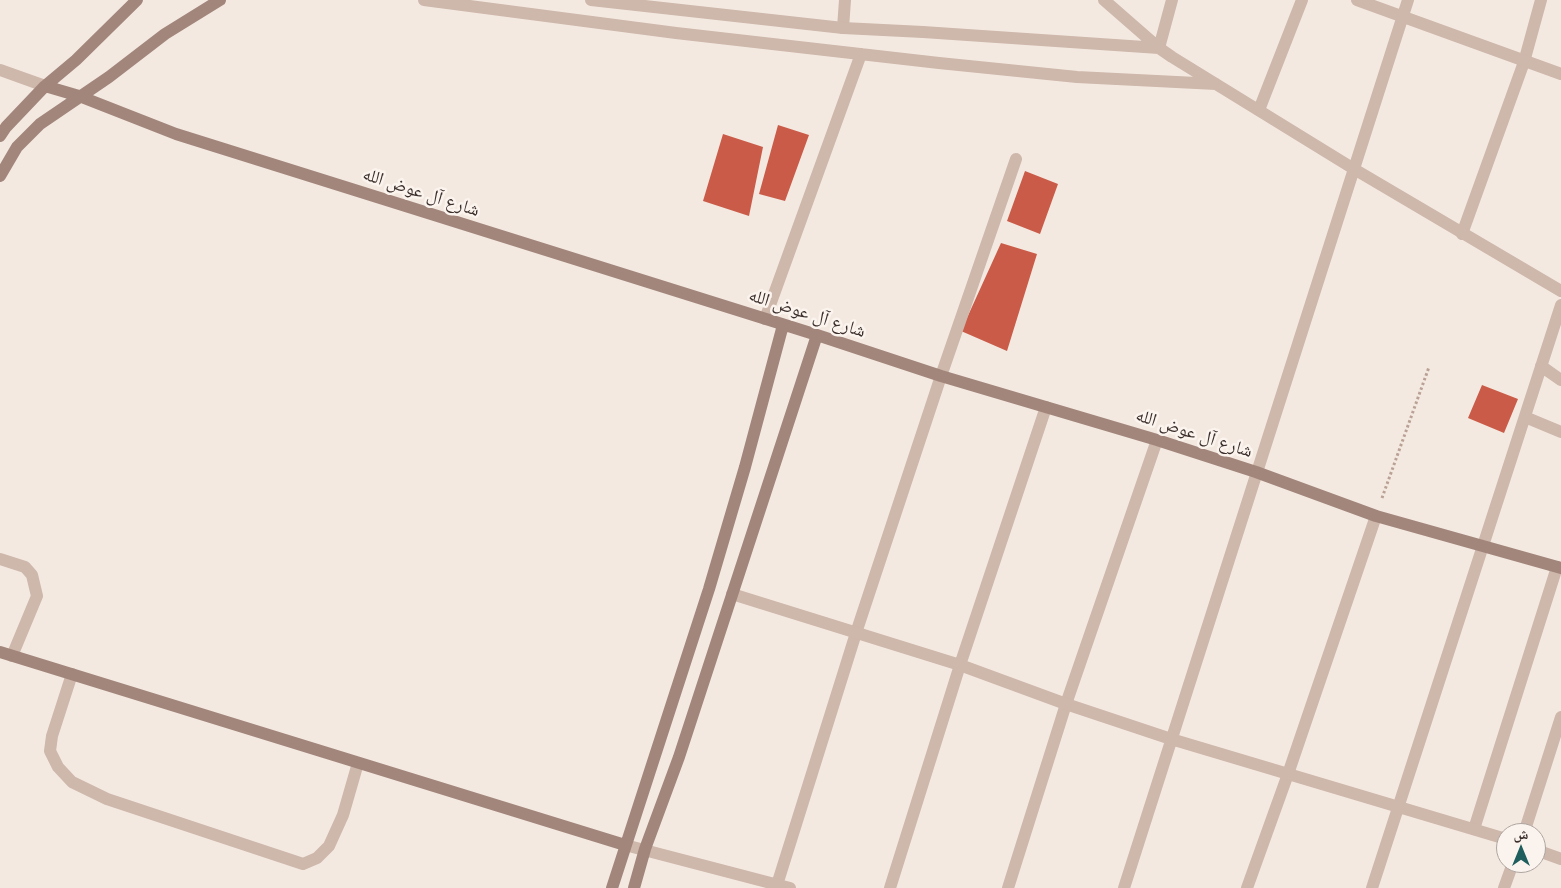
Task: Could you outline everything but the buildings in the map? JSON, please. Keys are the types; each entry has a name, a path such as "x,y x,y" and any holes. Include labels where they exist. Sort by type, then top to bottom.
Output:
{"street":[{"path":"0,136 6,127 45,86 76,60 137,0"},
{"path":"0,176 17,148 40,124 78,96 109,77 164,34 219,0 224,0"},
{"path":"424,0 667,32 861,54 1078,76 1216,84"},
{"path":"591,0 636,2 843,28 933,32 1159,48"},
{"path":"843,28 845,0"},
{"path":"1104,0 1159,48 1354,169 1561,291"},
{"path":"1159,48 1172,0"},
{"path":"1259,110 1302,0"},
{"path":"1357,0 1561,74"},
{"path":"1124,888 1408,0"},
{"path":"1462,234 1524,62 1541,0"},
{"path":"765,319 861,54"},
{"path":"0,70 45,86"},
{"name":"شارع آل عوض الله","path":"45,86 78,96 176,134 817,335 941,376 1157,440 1256,472 1376,516 1559,568"},
{"path":"0,652 625,845 781,887 856,633 941,376 1016,159"},
{"path":"1372,888 1560,308"},
{"path":"612,888 683,673 746,467 783,325"},
{"path":"634,888 645,849 679,757 817,335"},
{"path":"1541,366 1561,380"},
{"path":"890,888 960,665 1046,407"},
{"path":"1525,417 1561,432"},
{"path":"1008,888 1066,704 1157,440"},
{"path":"1246,888 1288,774 1376,516"},
{"path":"0,559 25,567 32,576 37,596 12,656"},
{"path":"1474,829 1559,568"},
{"path":"732,594 960,665 1066,704 1171,739 1496,837"},
{"path":"72,674 52,736 50,751 58,767 72,782 107,798 303,864 317,858 329,846 343,815 358,763"},
{"path":"1527,823 1561,717"},
{"path":"1546,854 1561,859"},
{"path":"1504,888 1509,873"}],"path":[{"path":"1376,516 1428,367"}]}
